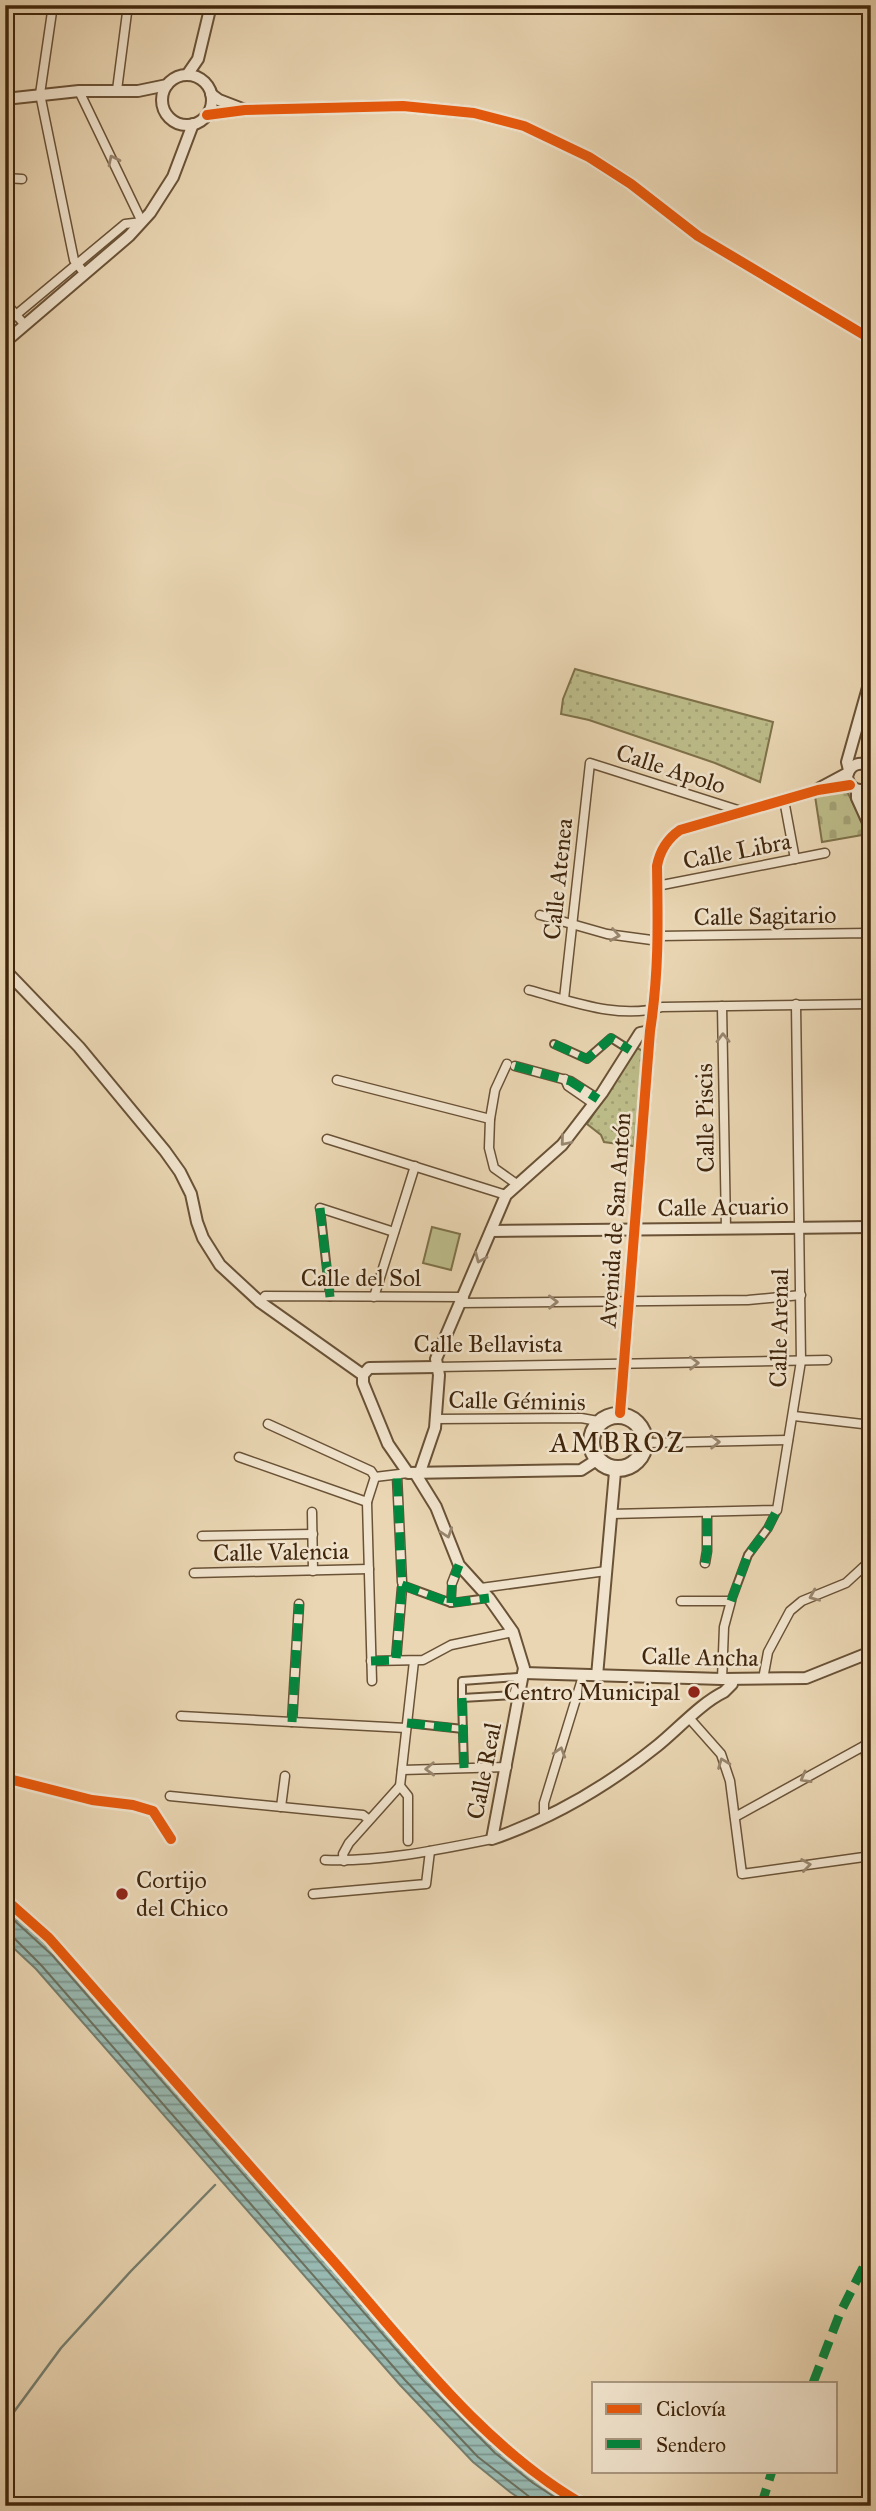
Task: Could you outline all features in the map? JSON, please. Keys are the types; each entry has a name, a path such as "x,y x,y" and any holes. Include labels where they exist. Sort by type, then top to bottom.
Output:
{"street":[{"path":"52,5 40,94 74,260 86,274"},
{"path":"117,90 128,5"},
{"path":"187,75 198,59 211,5"},
{"path":"198,59 201,79 211,94 245,110"},
{"path":"5,99 79,91 138,91 167,85 177,77 187,75 201,79"},
{"path":"164,107 163,97 167,85"},
{"path":"79,91 142,222"},
{"path":"138,91 156,99 169,117 178,122 193,124"},
{"path":"207,115 212,105 211,94"},
{"path":"5,342 86,274 142,222 164,195 193,124 207,115 245,110 403,106 474,113 524,126 589,157 631,184 698,236 871,339"},
{"path":"178,122 182,149"},
{"path":"5,178 22,179"},
{"path":"5,324 125,224 142,222"},
{"path":"5,302 25,325"},
{"path":"871,677 848,762 853,788 871,829"},
{"name":"Calle Apolo","path":"590,763 740,811"},
{"name":"Calle Atenea","path":"564,999 590,763"},
{"path":"818,790 862,763 871,768"},
{"path":"818,790 864,790 871,786"},
{"name":"Avenida de San Antón","path":"620,1413 659,939 659,856 672,835 680,830 818,790"},
{"path":"784,800 795,859"},
{"name":"Calle Libra","path":"657,886 825,853"},
{"name":"Calle Sagitario","path":"540,915 607,934 659,939 868,933 871,936"},
{"path":"5,970 79,1047 165,1150 191,1194 203,1238 220,1265 260,1302 363,1375"},
{"path":"529,990 607,1010 871,1004"},
{"name":"Calle Arenal","path":"728,1679 724,1627 748,1555 768,1528 777,1510 802,1361 796,1004"},
{"name":"Calle Piscis","path":"722,1006 726,1228"},
{"path":"396,1660 410,1474 435,1419 439,1375 436,1359 506,1195 562,1145 596,1101 640,1034 650,1031"},
{"path":"554,1044 587,1059 611,1038 630,1050"},
{"path":"518,1185 494,1168 489,1148 495,1090 511,1065 565,1079 596,1101"},
{"path":"337,1080 490,1119"},
{"path":"327,1139 506,1195"},
{"path":"374,1297 415,1166"},
{"path":"330,1297 320,1208 394,1232"},
{"name":"Calle Acuario","path":"491,1231 871,1227"},
{"name":"Calle del Sol","path":"260,1302 265,1296 630,1301 748,1300 801,1295"},
{"name":"Calle Bellavista","path":"363,1375 369,1368 827,1360"},
{"name":"Calle Real","path":"363,1375 363,1383 388,1444 436,1507 459,1564 489,1598 513,1632 524,1673 492,1839"},
{"path":"620,1413 639,1422 646,1434 647,1443 643,1458 638,1464 615,1472 607,1470 595,1461 589,1444 591,1430 598,1421 605,1416 620,1413"},
{"path":"794,1416 871,1426"},
{"name":"Calle Géminis","path":"435,1419 582,1418 598,1421"},
{"path":"622,1420 634,1427 638,1433 640,1440 636,1453 626,1462 606,1461 597,1451 596,1438 602,1426 608,1422 622,1420"},
{"path":"268,1424 371,1471 375,1477"},
{"path":"647,1443 788,1440"},
{"path":"239,1457 367,1502"},
{"path":"375,1477 581,1469 595,1461"},
{"path":"597,1676 615,1472"},
{"path":"372,1681 367,1502 375,1477"},
{"path":"611,1514 777,1510"},
{"path":"312,1512 313,1571"},
{"path":"705,1563 708,1551 707,1512"},
{"path":"202,1536 313,1534"},
{"path":"764,1679 768,1653 790,1611 802,1601 846,1583 871,1560"},
{"path":"452,1603 452,1583 459,1564"},
{"name":"Calle Valencia","path":"194,1573 369,1569"},
{"path":"481,1588 606,1571"},
{"path":"402,1585 452,1603 489,1598"},
{"path":"681,1601 731,1601"},
{"path":"292,1722 299,1604"},
{"path":"371,1661 423,1660 451,1645 513,1632"},
{"name":"Calle Ancha","path":"524,1673 728,1679 806,1678 871,1652"},
{"path":"344,1861 343,1854 349,1843 400,1786 414,1661"},
{"path":"544,1818 544,1803 583,1675"},
{"path":"462,1698 513,1695 518,1676 462,1681 462,1698 464,1768"},
{"path":"325,1860 344,1861 429,1852 492,1839 520,1830 578,1802 655,1748 718,1695 728,1679"},
{"path":"181,1716 463,1728"},
{"path":"690,1719 721,1754 730,1781 742,1874 871,1856"},
{"path":"735,1817 868,1744 871,1792"},
{"path":"402,1770 507,1767"},
{"path":"281,1807 285,1776"},
{"path":"400,1786 408,1796 408,1841"},
{"path":"170,1796 363,1815 368,1819"},
{"path":"313,1894 426,1884 429,1852"}],"green space":[{"path":"575,669 773,722 760,782 715,763 589,720 561,714 563,699"},
{"path":"847,791 868,834 822,842 815,796"},
{"path":"637,1048 643,1051 634,1146 604,1142 601,1135 587,1124"},
{"path":"432,1227 460,1234 451,1270 423,1263"}],"water":[{"path":"5,1903 57,1951 448,2397 511,2457 582,2506 531,2506 473,2462 400,2385 36,1969 5,1940"}],"waterway":[{"path":"5,2424 61,2348 215,2185"}],"marked path":[{"path":"554,1044 587,1059 611,1038 630,1050"},
{"path":"515,1066 570,1081 598,1099"},
{"path":"320,1208 330,1297"},
{"path":"371,1661 396,1660 402,1585 397,1476"},
{"path":"731,1601 748,1555 768,1528 777,1510"},
{"path":"705,1563 707,1512"},
{"path":"451,1603 452,1583 459,1565"},
{"path":"402,1585 451,1603 489,1598"},
{"path":"292,1722 299,1604"},
{"path":"462,1698 464,1768"},
{"path":"407,1723 463,1729"},
{"path":"813,2382 840,2313 871,2252"},
{"path":"761,2506 772,2472"}],"cycle path":[{"path":"207,115 245,110 403,106 474,113 524,126 589,157 631,184 698,236 871,339"},
{"path":"620,1413 655,989 657,866 660,855 671,837 680,830 818,790 850,785"},
{"path":"5,1778 92,1800 133,1805 153,1811 171,1839"},
{"path":"5,1899 49,1938 452,2396 516,2457 550,2484 586,2506"}],"place":[{"name":"Centro Municipal","path":"694,1692"},
{"name":"Cortijo del Chico","path":"122,1894"}],"district":[{"name":"AMBROZ","path":"618,1442"}]}
